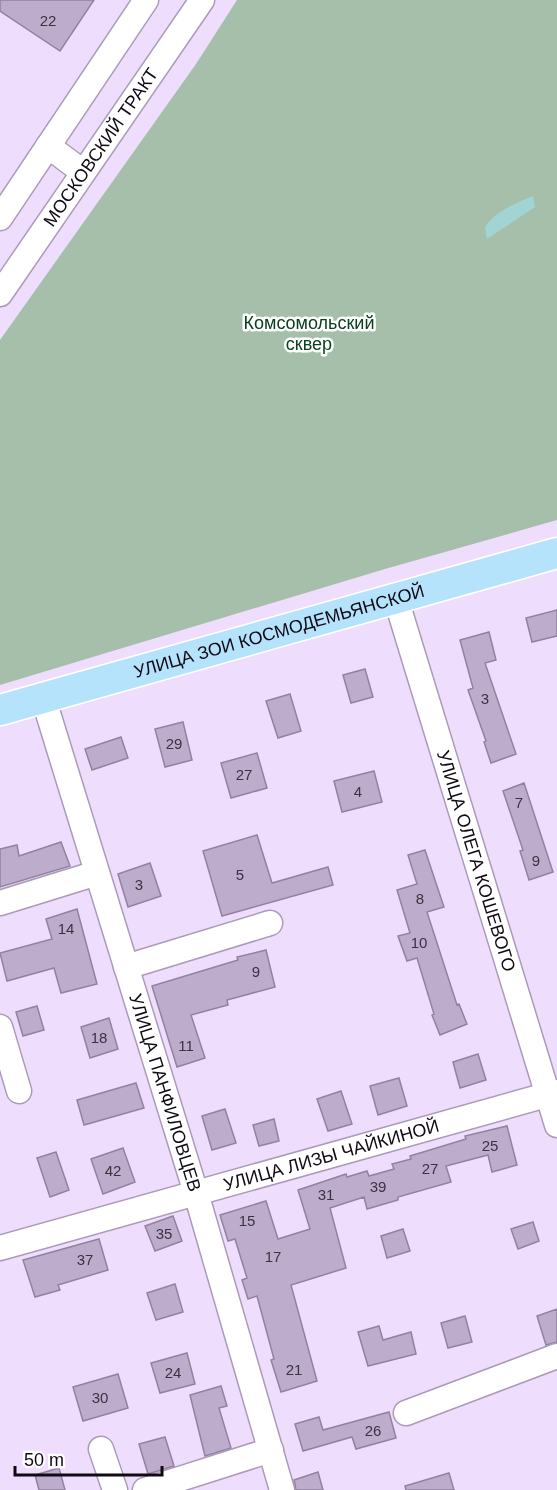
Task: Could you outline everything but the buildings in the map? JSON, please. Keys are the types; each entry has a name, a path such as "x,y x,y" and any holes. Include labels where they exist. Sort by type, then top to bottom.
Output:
{"main road":[{"name":"УЛИЦА ЗОИ КОСМОДЕМЬЯНСКОЙ","path":"0,710 557,554"}],"street":[{"path":"0,218 146,0"},
{"name":"МОСКОВСКИЙ ТРАКТ","path":"0,294 202,0"},
{"path":"48,146 83,172"},
{"name":"УЛИЦА ОЛЕГА КОШЕВОГО","path":"396,599 552,1093 557,1125"},
{"name":"УЛИЦА ПАНФИЛОВЦЕВ","path":"43,697 196,1193 282,1490"},
{"path":"0,903 97,873"},
{"path":"126,967 270,923"},
{"path":"0,1027 19,1091"},
{"name":"УЛИЦА ЛИЗЫ ЧАЙКИНОЙ","path":"0,1248 552,1093"},
{"path":"406,1413 557,1356"},
{"path":"101,1449 115,1490"},
{"path":"146,1490 271,1450"}],"green space":[{"name":"Комсомольский сквер","path":"237,0 557,0 557,520 385,569 0,685 0,340 196,64"}],"shaded area":[{"path":"533,196 535,207 487,239 485,227 494,216"}]}
